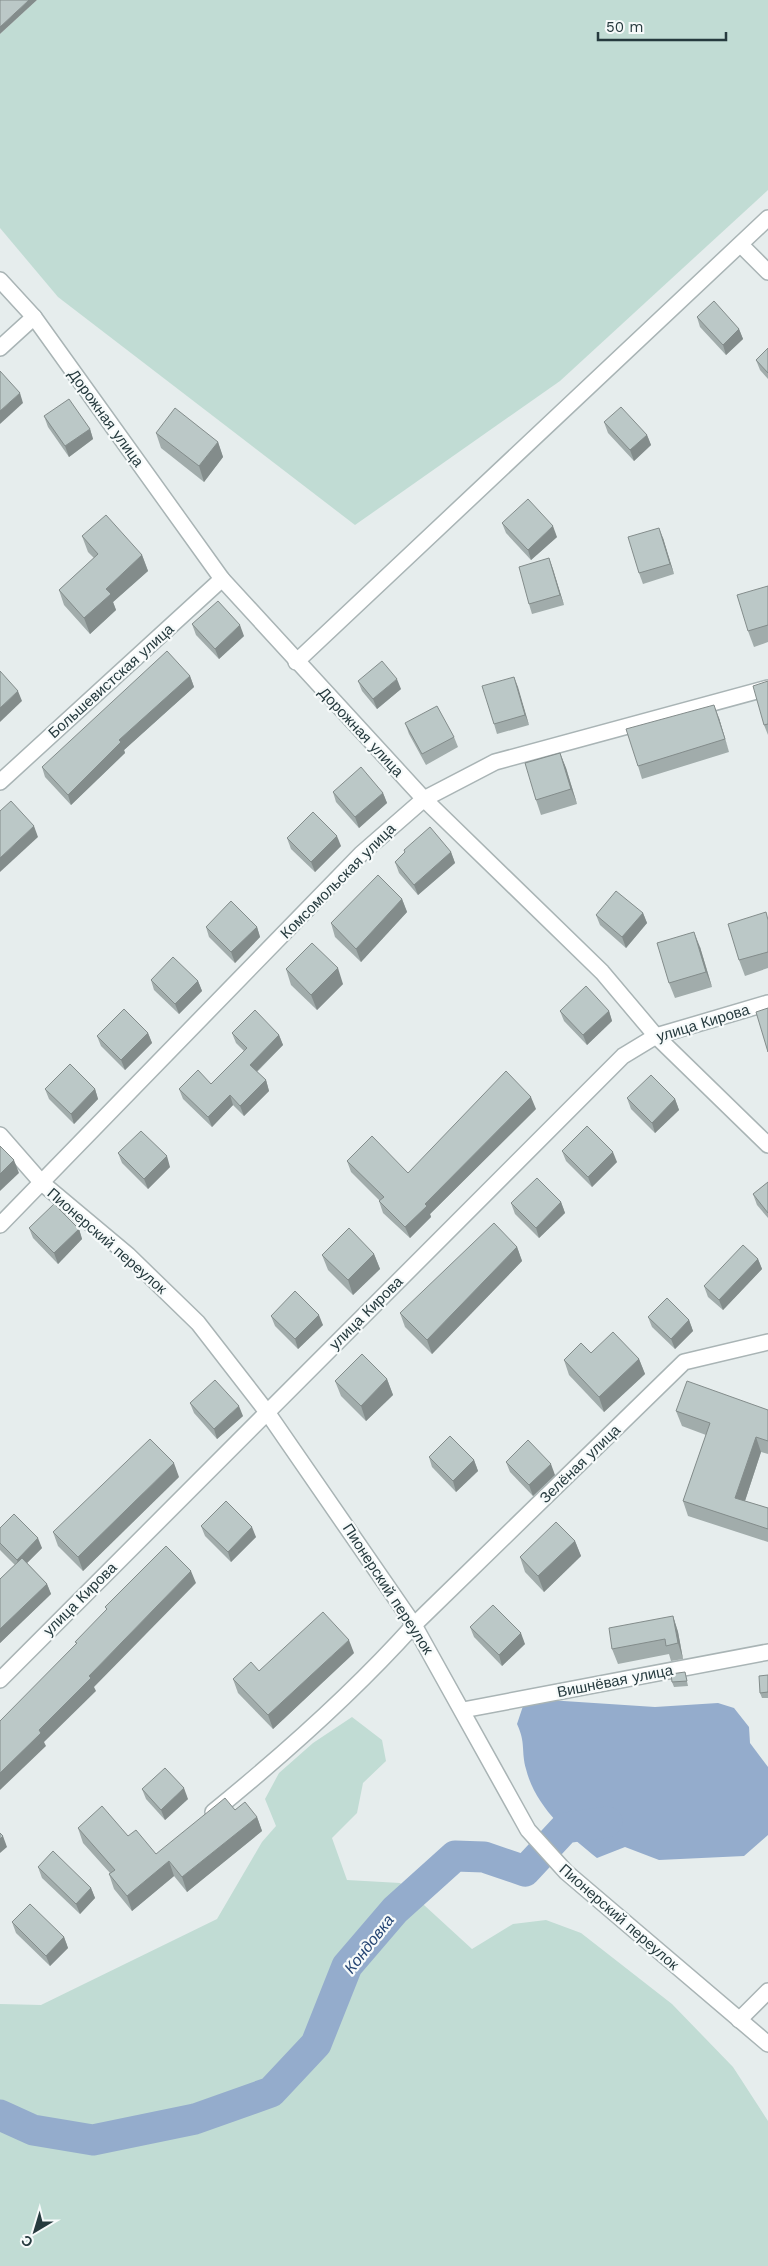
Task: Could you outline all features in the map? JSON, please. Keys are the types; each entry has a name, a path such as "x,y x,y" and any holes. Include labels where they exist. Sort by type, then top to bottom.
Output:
{"street":[{"path":"296,662 768,218"},
{"path":"741,245 768,272"},
{"name":"Дорожная улица","path":"0,280 34,317 222,580 424,799 602,972 656,1036 768,1145"},
{"path":"0,348 34,317"},
{"name":"Большевистская улица","path":"0,782 222,580"},
{"name":"Комсомольская улица","path":"0,1225 361,854 424,799 495,762 768,688"},
{"name":"улица Кирова","path":"0,1680 623,1056 656,1036 768,1003"},
{"name":"Пионерский переулок","path":"0,1135 42,1183 128,1255 198,1323 267,1412 414,1625 463,1710 528,1830 566,1872 768,2044"},
{"name":"Зелёная улица","path":"199,1824 258,1776 387,1656 414,1625 684,1362 768,1342"},
{"name":"Вишнёвая улица","path":"463,1710 768,1652"},
{"path":"739,2020 768,1991"}],"green space":[{"path":"37,0 768,0 768,190 560,381 355,525 58,297 0,228 0,34"},
{"path":"352,1717 382,1740 386,1761 363,1783 357,1813 332,1838 347,1880 400,1883 472,1949 513,1924 546,1920 581,1933 672,2004 733,2067 768,2121 768,2266 0,2266 0,2004 41,2005 217,1919 262,1842 276,1826 265,1799 279,1773 313,1743"}],"water":[{"path":"533,1699 655,1707 718,1703 734,1708 749,1727 750,1743 768,1767 768,1835 744,1856 659,1860 625,1847 597,1858 554,1819 530,1783 526,1769 522,1737 517,1724 523,1706"}],"building":[{"path":"0,0 29,0 0,27"},
{"path":"714,301 739,329 723,345 697,317"},
{"path":"768,348 768,373 756,360"},
{"path":"0,371 20,393 0,411"},
{"path":"69,399 90,429 65,446 44,416"},
{"path":"621,407 647,435 630,450 604,422"},
{"path":"175,408 218,442 199,466 156,433"},
{"path":"528,499 553,526 528,550 502,523"},
{"path":"106,515 142,555 106,589 111,594 84,618 59,590 98,554 82,536"},
{"path":"659,528 670,564 639,573 628,537"},
{"path":"549,558 560,595 529,604 519,567"},
{"path":"768,586 768,625 748,631 737,595"},
{"path":"218,601 240,625 215,649 192,624"},
{"path":"167,651 190,676 119,740 121,742 68,795 42,767"},
{"path":"382,661 397,679 373,699 358,681"},
{"path":"0,671 18,691 0,708"},
{"path":"514,677 525,715 494,724 482,686"},
{"path":"768,681 768,724 764,725 753,686"},
{"path":"714,705 725,739 638,766 626,729"},
{"path":"437,706 454,737 422,754 405,723"},
{"path":"560,753 571,789 536,800 525,763"},
{"path":"361,767 383,793 355,817 333,792"},
{"path":"11,801 34,826 0,858 0,811"},
{"path":"313,812 337,836 311,862 287,838"},
{"path":"430,827 451,852 414,885 395,862 405,852 404,850"},
{"path":"378,875 402,899 356,949 331,923"},
{"path":"616,891 643,913 622,937 596,915"},
{"path":"231,901 257,927 231,952 206,927"},
{"path":"766,912 768,920 768,952 739,960 728,924"},
{"path":"694,932 706,972 669,983 657,943"},
{"path":"312,943 338,968 311,995 286,969"},
{"path":"173,957 198,981 175,1004 151,980"},
{"path":"586,986 609,1011 583,1035 560,1011"},
{"path":"768,1008 768,1052 756,1012"},
{"path":"124,1009 148,1033 121,1060 97,1036"},
{"path":"255,1010 279,1035 250,1065 266,1080 240,1106 230,1095 208,1117 179,1089 198,1070 211,1084 247,1048 232,1033"},
{"path":"70,1064 95,1089 71,1114 45,1089"},
{"path":"506,1071 531,1097 425,1204 427,1206 405,1227 379,1201 384,1197 347,1161 372,1136 408,1173"},
{"path":"651,1075 675,1099 652,1123 627,1098"},
{"path":"587,1126 613,1152 588,1177 562,1151"},
{"path":"141,1131 167,1156 144,1179 118,1153"},
{"path":"0,1146 14,1160 0,1174"},
{"path":"537,1178 561,1202 536,1228 511,1203"},
{"path":"768,1182 768,1213 753,1194"},
{"path":"54,1204 79,1229 54,1253 29,1228"},
{"path":"494,1223 517,1247 427,1340 400,1313"},
{"path":"349,1228 374,1254 348,1280 322,1255"},
{"path":"743,1245 758,1259 719,1300 704,1286"},
{"path":"295,1291 319,1315 295,1339 271,1316"},
{"path":"667,1298 689,1320 671,1339 648,1317"},
{"path":"613,1332 639,1359 599,1397 564,1360 581,1343 591,1353"},
{"path":"362,1354 387,1379 361,1406 335,1381"},
{"path":"215,1380 239,1406 214,1429 190,1403"},
{"path":"687,1381 768,1410 768,1441 756,1437 735,1498 768,1508 768,1529 683,1501 710,1423 676,1411"},
{"path":"450,1436 474,1460 453,1481 429,1457"},
{"path":"150,1439 174,1463 78,1557 53,1532"},
{"path":"528,1440 551,1464 529,1485 506,1462"},
{"path":"226,1501 252,1527 228,1552 201,1526"},
{"path":"14,1514 38,1538 17,1560 0,1543 0,1528"},
{"path":"556,1522 575,1541 538,1576 520,1557"},
{"path":"166,1546 191,1571 89,1676 91,1678 39,1730 41,1733 0,1773 0,1721 77,1643 75,1642 107,1609 105,1607"},
{"path":"22,1558 47,1584 0,1629 0,1579"},
{"path":"493,1605 521,1633 499,1655 470,1627"},
{"path":"323,1612 349,1640 268,1715 233,1679 251,1662 259,1671"},
{"path":"673,1616 678,1643 666,1646 665,1639 612,1649 609,1628"},
{"path":"685,1672 687,1681 672,1682 671,1674"},
{"path":"768,1675 768,1692 760,1693 759,1676"},
{"path":"165,1768 184,1788 161,1810 142,1789"},
{"path":"225,1798 235,1810 245,1802 257,1817 182,1877 169,1861 127,1896 109,1874 115,1870 78,1828 102,1806 128,1836 136,1830 156,1854"},
{"path":"53,1851 91,1888 76,1904 38,1867"},
{"path":"30,1904 64,1937 46,1956 12,1922"}],"waterway":[{"name":"Кондовка","path":"0,2115 33,2130 93,2140 195,2119 271,2092 316,2044 347,1966 395,1910 455,1856 484,1857 525,1871 565,1828 607,1822"}]}
